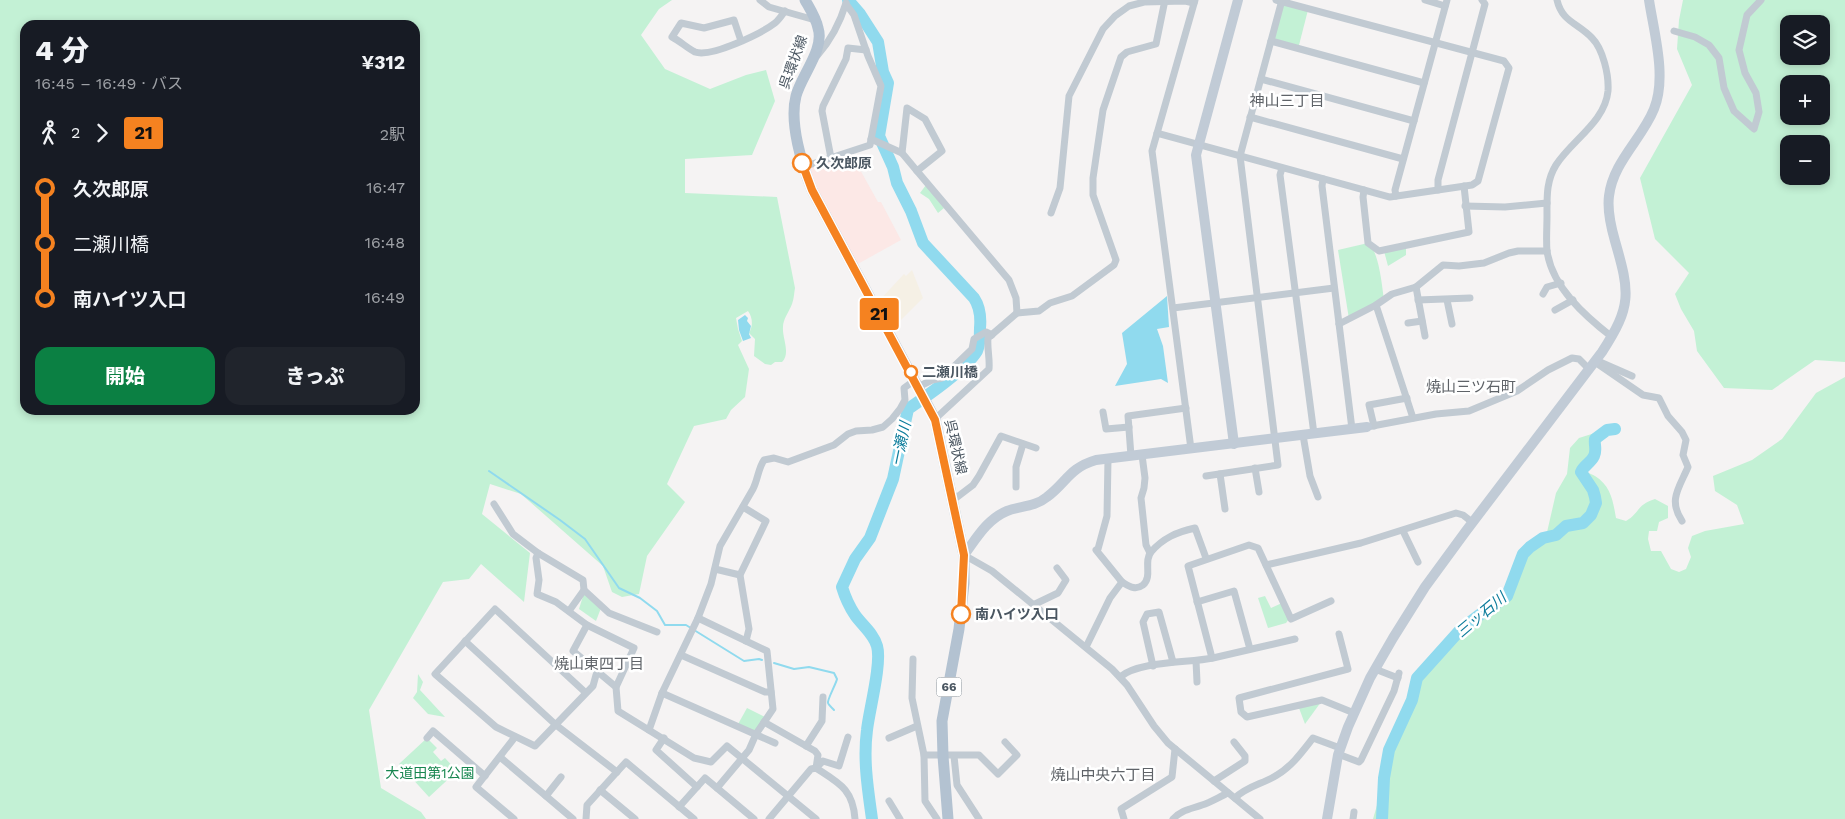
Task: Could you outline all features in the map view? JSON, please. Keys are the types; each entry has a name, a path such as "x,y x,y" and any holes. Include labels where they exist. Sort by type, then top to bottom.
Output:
{"main road":[{"name":"呉環状線","path":"805,0 819,29 819,43 796,97 795,120 798,147 803,167 812,190 935,420 964,555 964,583 959,629 942,721 949,756 948,819"}],"street":[{"path":"760,0 769,7 815,20"},
{"path":"1234,444 1196,155 1238,0"},
{"path":"1158,134 1240,156 1282,168 1390,197 1472,185 1478,181 1509,68 1504,61 1280,0 1240,156 1278,465 1206,476"},
{"path":"1396,196 1395,190 1446,3 1425,0"},
{"path":"1438,190 1438,180 1485,4 1482,0"},
{"path":"1557,0 1559,8 1568,21 1594,39 1607,74 1608,90 1606,104 1600,114 1557,163 1547,188 1547,251 1561,284 1573,300 1593,322 1612,337"},
{"path":"1328,819 1339,751 1354,713 1375,669 1425,587 1472,522 1593,364 1621,321 1626,303 1626,281 1612,232 1609,215 1609,196 1614,178 1654,109 1659,93 1660,76 1649,0"},
{"path":"1674,31 1695,37 1709,45 1719,58 1724,88 1734,111 1754,129 1759,112 1756,93 1745,73 1739,50 1747,15 1761,0"},
{"path":"935,420 989,369 988,338 1017,314 1039,311 1050,303 1072,296 1114,264 1116,260 1093,195 1095,155 1103,110 1121,58 1127,52 1156,44 1165,1"},
{"path":"803,167 870,145 881,86 854,15 847,2"},
{"path":"810,66 828,44 842,17 847,2"},
{"path":"1050,213 1060,188 1069,96 1103,29 1115,16 1129,6 1144,2 1194,2 1152,152 1191,449"},
{"path":"741,41 734,20 704,28 681,23 672,37 696,52 709,52 741,41 760,33 777,22 785,11"},
{"path":"1271,41 1424,83"},
{"path":"831,158 822,112 823,106 846,59 848,48 866,50"},
{"path":"1261,79 1414,121"},
{"path":"902,153 907,108 925,119 942,151 916,171"},
{"path":"1250,117 1404,159"},
{"path":"871,139 902,153 1009,280 1016,298 1017,314"},
{"path":"1282,168 1280,176 1296,293 1309,435 1310,476 1318,497"},
{"path":"1323,179 1322,186 1352,429"},
{"path":"1364,190 1362,198 1368,243 1378,251 1469,232 1464,186"},
{"path":"1465,206 1505,208 1547,203"},
{"path":"1339,324 1376,305 1392,294 1416,287 1442,265 1459,266 1484,263 1518,251 1547,251"},
{"path":"1543,294 1547,287 1561,284"},
{"path":"1416,287 1425,336"},
{"path":"1173,308 1334,288"},
{"path":"1418,300 1470,298"},
{"path":"1447,300 1452,324"},
{"path":"1555,310 1573,300"},
{"path":"1376,305 1413,418"},
{"path":"1408,323 1422,321"},
{"path":"649,730 662,692 696,624 711,584 720,546 757,480 759,467 764,460 774,458 788,462 834,446 848,434 856,431 883,427 900,410 905,400 904,388 918,386 942,378 972,349 974,339 986,332 992,335"},
{"path":"1260,819 1175,749 1154,726 1120,678 1086,647 992,571 964,555 987,525 1008,510 1037,503 1047,498 1074,470 1083,464 1136,455 1370,427 1436,414 1469,411 1517,391 1548,370 1572,358 1632,376"},
{"path":"1593,364 1643,395 1659,398 1672,421 1682,432 1686,440 1683,455 1688,467 1675,499 1675,508 1682,521"},
{"path":"1370,427 1369,405 1407,398"},
{"path":"1150,553 1146,545 1141,498 1145,478 1136,455 1128,416 1186,408"},
{"path":"1103,412 1106,430 1129,427"},
{"path":"952,501 973,486 1001,436 1036,448"},
{"path":"1016,487 1016,467 1023,444"},
{"path":"1108,459 1106,516 1098,549 1096,550 1122,582 1134,589 1146,583 1150,553 1165,539 1176,533 1195,528 1206,558"},
{"path":"1255,468 1259,492"},
{"path":"1220,474 1225,509"},
{"path":"494,504 513,534 538,553 583,580 584,590 569,611"},
{"path":"743,507 766,520 740,575 749,629 746,641"},
{"path":"1266,565 1361,543 1456,513 1463,515 1472,522"},
{"path":"1403,531 1418,562"},
{"path":"1212,658 1188,566 1206,558 1249,545 1258,548 1291,619 1331,601"},
{"path":"538,553 536,558 539,580 537,594 556,602 587,624 634,648 616,687 618,711 694,758 710,762 727,746 816,819"},
{"path":"1033,605 1058,593 1066,580 1057,568"},
{"path":"715,569 740,575"},
{"path":"1086,647 1110,598 1122,582"},
{"path":"584,590 609,614 658,632"},
{"path":"1197,602 1234,591 1250,649"},
{"path":"586,693 496,609 435,674 496,727 535,746 593,686 598,673"},
{"path":"1153,666 1143,622 1147,614 1159,612 1174,662"},
{"path":"587,624 573,652 616,687"},
{"path":"696,624 746,641 767,651 773,709 756,734 749,750 717,788"},
{"path":"1339,634 1348,669 1239,698 1241,712 1247,717 1322,700 1354,713"},
{"path":"1120,678 1127,671 1185,660 1196,661 1212,658 1295,638"},
{"path":"465,640 556,725 617,772"},
{"path":"680,655 765,692 771,692"},
{"path":"913,659 912,698 924,755 925,801 937,819"},
{"path":"1196,661 1197,682"},
{"path":"1235,798 1243,791 1276,776 1293,763 1313,738 1359,762 1362,760 1398,676 1375,669"},
{"path":"662,692 775,743"},
{"path":"806,746 822,721 823,697"},
{"path":"764,722 815,750 818,755 816,768"},
{"path":"889,738 917,726"},
{"path":"427,738 434,731 485,776"},
{"path":"514,819 505,816 476,787 515,737"},
{"path":"664,738 656,750 697,787"},
{"path":"769,819 811,769 816,768 823,761 838,766 848,738"},
{"path":"924,755 979,755 998,774 1019,758 1005,742"},
{"path":"1214,781 1245,761 1245,756 1234,742"},
{"path":"1124,819 1120,809 1172,777 1175,749"},
{"path":"949,756 957,785 979,819"},
{"path":"500,758 573,819"},
{"path":"586,819 587,805 626,762 694,819"},
{"path":"816,768 846,789 854,806 855,819"},
{"path":"546,796 561,777"},
{"path":"679,807 705,778 754,819"},
{"path":"600,790 635,819"},
{"path":"1173,819 1188,809 1228,793"},
{"path":"888,801 900,819"}],"shaded area":[{"path":"853,157 878,202 881,202 901,240 856,265 816,191 810,167"}],"green space":[{"path":"0,0 672,0 659,9 641,35 665,69 710,89 746,75 766,70 775,101 752,155 685,159 685,193 777,197 795,288 793,302 783,324 785,358 782,362 775,362 771,365 765,364 754,356 755,339 749,333 752,322 751,316 748,311 736,318 742,341 738,345 749,369 745,397 731,410 726,419 694,426 667,484 685,502 647,556 639,594 622,597 612,592 603,566 521,494 490,484 482,514 530,553 524,602 481,564 469,579 443,582 369,710 381,788 421,812 426,819 0,819"},
{"path":"1683,0 1845,0 1845,362 1815,360 1772,390 1724,388 1697,351 1694,331 1681,309 1675,294 1689,273 1655,239 1640,178 1692,85 1677,49 1679,20"},
{"path":"1282,1 1308,10 1298,49 1271,41"},
{"path":"926,185 944,208 938,213 929,199 920,193"},
{"path":"1368,243 1375,253 1384,300 1349,319 1338,250"},
{"path":"1406,246 1406,255 1388,266 1384,251"},
{"path":"1845,377 1845,819 1373,819 1397,737 1422,676 1462,631 1488,613 1505,605 1525,559 1545,541 1556,493 1567,474 1570,448 1579,438 1598,432 1592,444 1592,455 1581,468 1605,484 1612,500 1616,518 1626,521 1641,506 1655,499 1668,506 1668,518 1659,522 1657,531 1649,531 1648,539 1651,551 1661,551 1671,569 1679,572 1686,569 1691,557 1688,548 1692,536 1705,531 1744,524 1737,505 1715,491 1713,476 1752,460 1782,439 1816,393"},
{"path":"584,593 601,608 596,621 579,609"},
{"path":"1265,596 1271,608 1282,603 1289,619 1286,623 1268,628 1258,598"},
{"path":"418,674 423,682 420,690 445,717 428,714 413,698 417,692"},
{"path":"1321,702 1305,724 1299,708"},
{"path":"747,708 767,718 756,734 737,726"},
{"name":"大道田第1公園","path":"427,738 437,748 433,752 441,761 445,758 457,771 429,797 399,764"}],"sand":[{"path":"912,270 923,298 892,329 878,302 904,274 906,276"}],"water":[{"path":"1167,296 1169,327 1157,329 1163,346 1168,383 1161,379 1115,386 1127,364 1122,333"},
{"path":"745,315 751,326 749,334 751,338 743,341 738,320"}],"waterway":[{"name":"一瀬川","path":"848,0 860,14 878,42 883,72 888,83 879,136 893,167 897,183 911,211 923,243 974,298 979,309 980,320 980,337 977,351 964,366 945,382 908,409 893,479 870,538 855,559 842,587 853,612 868,630 877,646 877,675 866,741 866,775 872,819"},
{"name":"三ッ石川","path":"1382,819 1384,778 1389,750 1412,700 1417,678 1461,629 1507,596 1523,554 1530,547 1543,538 1556,535 1566,526 1583,523 1591,515 1596,503 1595,497 1593,490 1581,472 1594,456 1595,439 1607,430 1615,429"},
{"path":"489,471 585,539 619,588 640,598 657,611 665,625 686,625 744,661 762,660"},
{"path":"774,663 794,669 809,667 834,673 837,679 828,703 834,710"}],"bus line":[{"name":"21","path":"802,163 812,190 935,420 964,555 961,614"}],"place":[{"name":"久次郎原","path":"802,163"},
{"name":"二瀬川橋","path":"911,372"},
{"name":"南ハイツ入口","path":"961,614"}],"district":[{"name":"神山三丁目","path":"1287,101"},
{"name":"焼山三ツ石町","path":"1471,387"},
{"name":"焼山東四丁目","path":"599,664"},
{"name":"焼山中央六丁目","path":"1103,775"}]}
